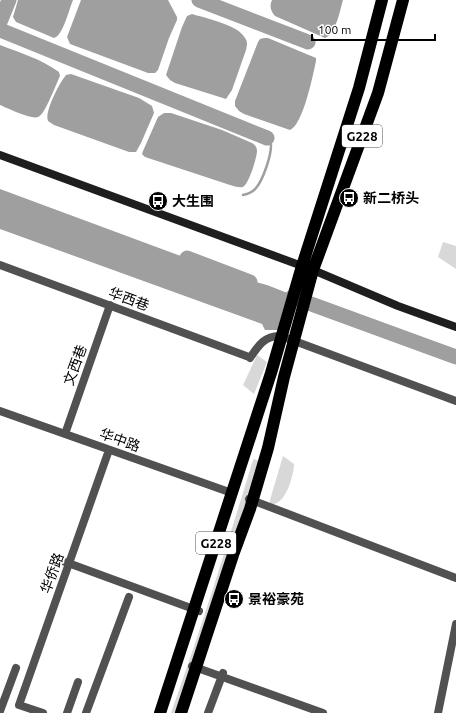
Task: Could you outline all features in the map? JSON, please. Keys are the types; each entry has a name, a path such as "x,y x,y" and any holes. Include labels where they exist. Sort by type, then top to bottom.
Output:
{"highway":[{"name":"G228","path":"160,713 271,373 308,268 359,88 382,0"},
{"name":"G228","path":"308,268 378,93 403,0"},
{"name":"G228","path":"181,713 233,555 250,509 268,448 303,284"}],"street":[{"path":"0,155 308,268 398,306 456,327"},
{"name":"华西巷","path":"0,265 249,357 264,340 274,335 281,336 456,401"},
{"name":"文西巷","path":"64,434 110,306"},
{"name":"华中路","path":"0,411 232,494"},
{"name":"华侨路","path":"23,708 109,450"},
{"path":"248,499 456,578"},
{"path":"60,560 199,612"},
{"path":"86,713 129,597"},
{"path":"438,713 456,624"},
{"path":"192,666 320,713"},
{"path":"0,711 16,668"},
{"path":"208,713 223,672"},
{"path":"67,713 78,682"},
{"path":"23,708 43,713"}],"shaded area":[{"path":"18,0 73,0 63,27 54,38 16,22 13,17"},
{"path":"81,0 168,0 177,17 177,20 158,70 155,73 148,73 70,44 67,37"},
{"path":"272,0 343,0 335,27 329,36 325,38 275,16 271,9"},
{"path":"192,14 236,29 242,33 247,41 246,50 232,90 226,99 175,83 166,75 182,27 187,16"},
{"path":"268,38 316,58 310,88 303,110 295,126 290,130 244,114 235,106 235,101 258,42 260,39"},
{"path":"0,45 38,60 59,72 60,76 50,99 44,111 38,117 31,117 0,105"},
{"path":"71,74 139,98 152,106 154,113 136,152 129,152 54,125 48,121 47,117 50,104 66,75"},
{"path":"164,113 171,113 222,130 252,143 256,147 257,154 250,176 245,185 243,187 236,187 145,157 142,154 143,151 158,117"},
{"path":"0,189 205,265 209,269 267,285 295,296 285,330 265,330 262,324 0,229"},
{"path":"443,242 456,246 456,269 438,257"},
{"path":"257,355 267,362 254,394 243,385"},
{"path":"283,456 294,464 292,476 288,489 283,498 270,506 270,500"},
{"path":"254,459 259,461 228,561 178,713 171,713 224,555"}],"waterway":[{"path":"0,22 9,0"},
{"path":"199,0 308,42"},
{"path":"0,30 267,138"},
{"path":"243,195 250,193 255,189 264,174 271,150 271,143 267,138"},
{"path":"187,258 250,282"},
{"path":"292,297 456,357"}],"place":[{"name":"新二桥头","path":"349,198"},
{"name":"大生围","path":"158,201"},
{"name":"景裕豪苑","path":"234,599"}]}
